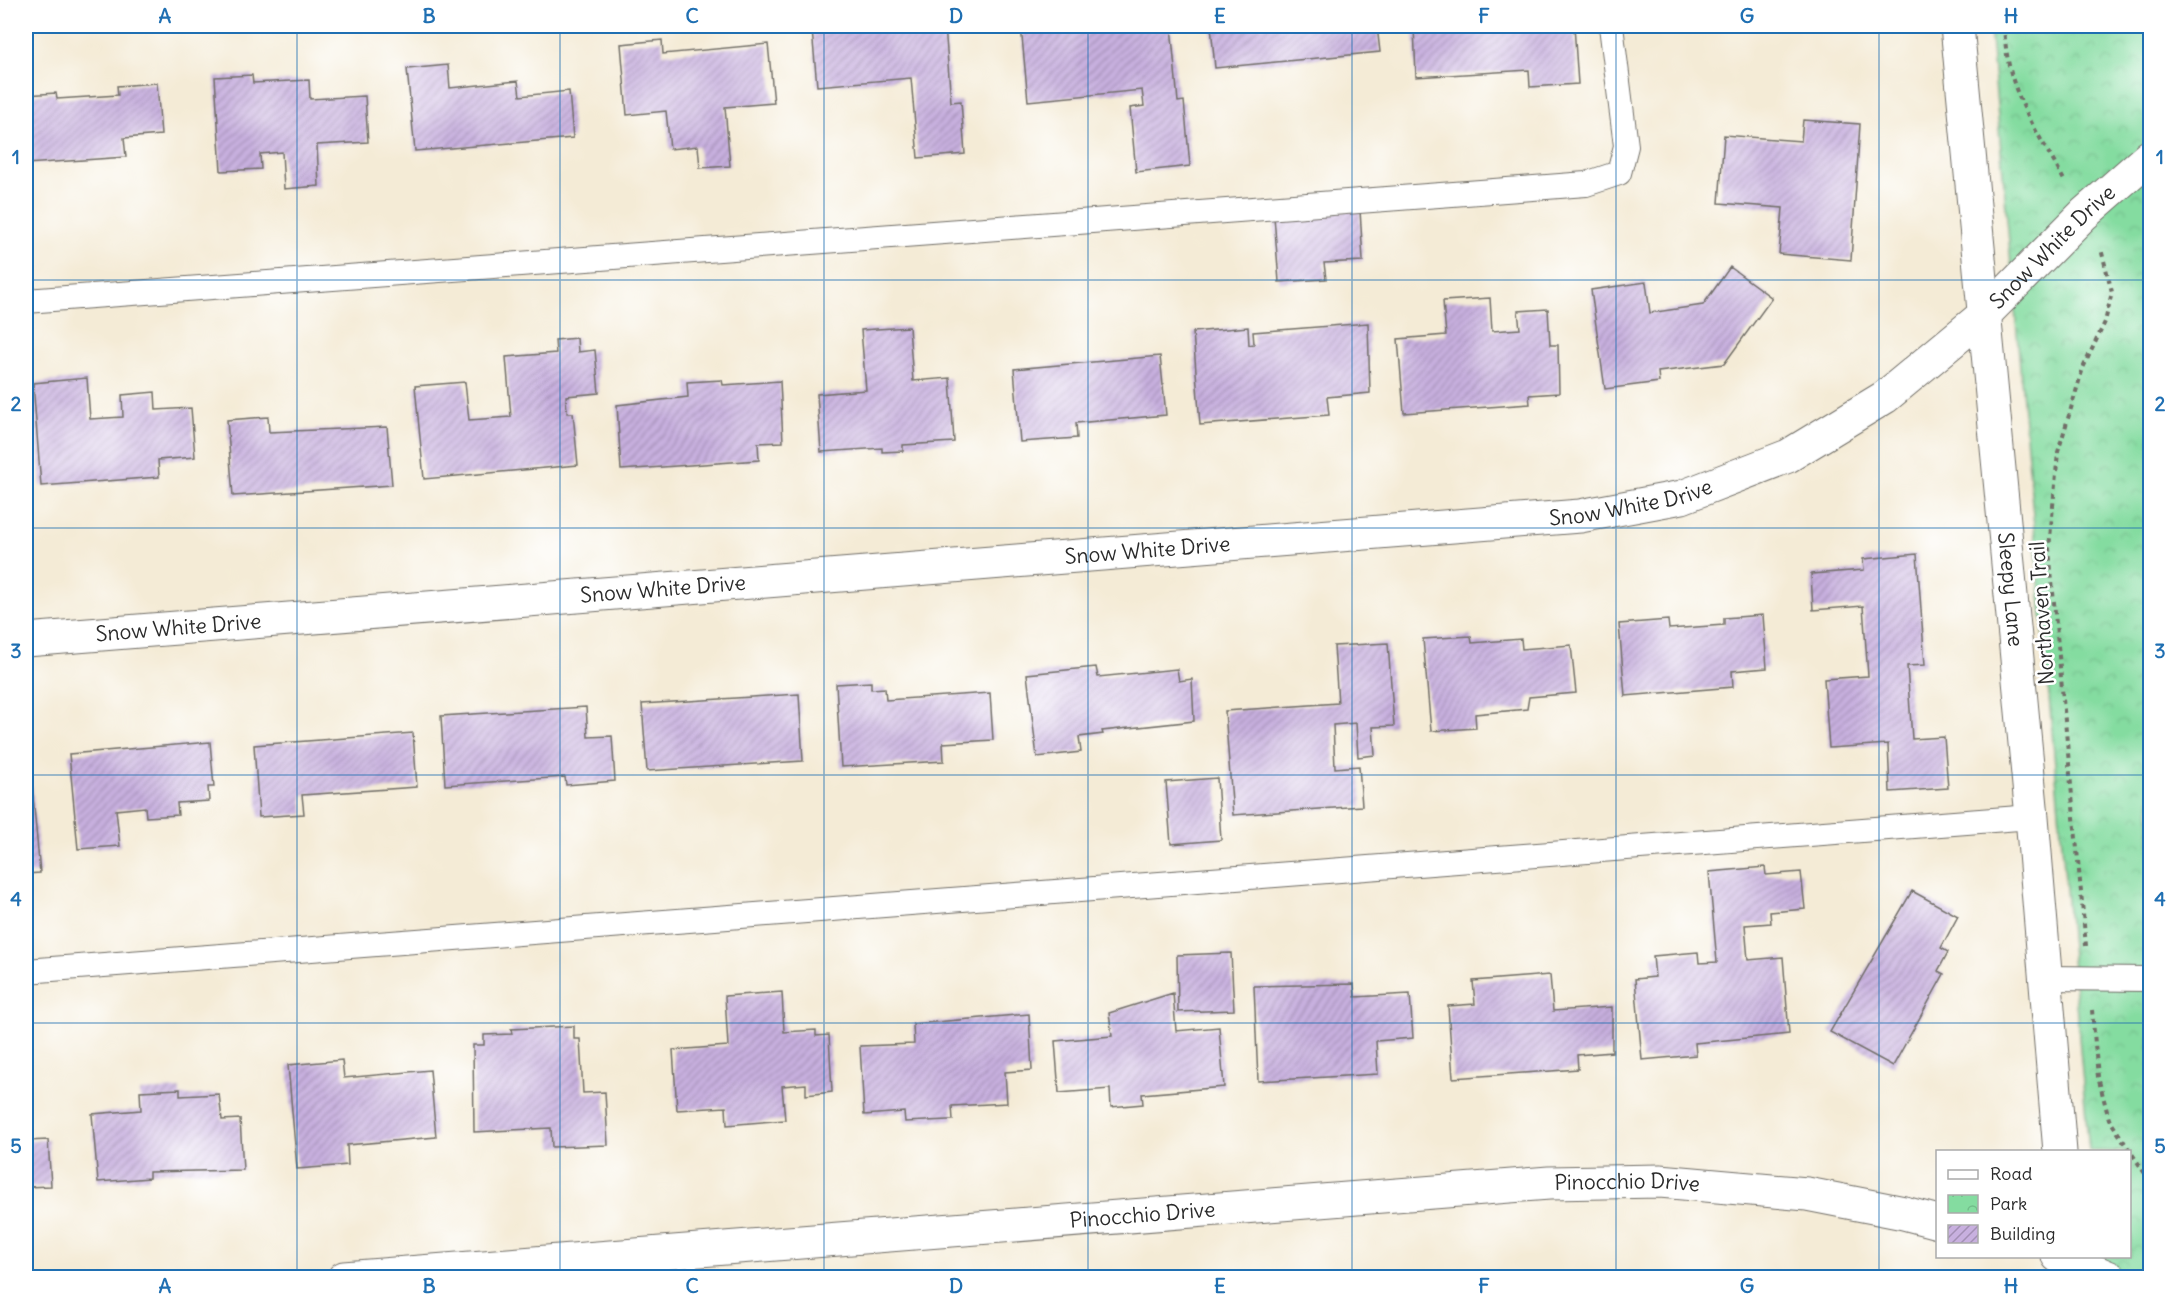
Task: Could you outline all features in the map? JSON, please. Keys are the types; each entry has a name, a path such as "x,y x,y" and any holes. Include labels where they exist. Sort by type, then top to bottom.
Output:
{"street":[{"name":"Sleepy Lane","path":"1958,26 2061,1150"},
{"name":"Snow White Drive","path":"26,640 1580,516 1683,497 1788,456 1885,397 1984,315 2084,214 2151,156"},
{"name":"Pinocchio Drive","path":"344,1278 1549,1183 1660,1181 1807,1194 1936,1221"},
{"path":"2068,1263 2110,1278"}],"lane":[{"path":"26,301 1586,184 1620,173 1626,146 1611,26"},
{"path":"26,971 2032,817"},
{"path":"2045,978 2151,979"}],"path":[{"name":"Northaven Trail","path":"2004,26 2006,53 2012,79 2030,118 2084,214 2104,255 2112,292 2105,322 2083,368 2058,452 2049,549 2098,1077 2109,1119 2130,1150"},
{"name":"Northaven Trail","path":"2131,1151 2151,1181"}],"green space":[{"path":"1990,26 2150,26 2150,1277 2100,1277 2098,1258 2131,1258 2131,1150 2089,1150"}],"building":[{"path":"867,26 945,26 951,102 961,101 965,154 918,158 911,78 817,86 812,30"},
{"path":"1021,26 1171,26 1178,102 1184,101 1190,166 1136,172 1130,108 1144,106 1142,90 1028,101"},
{"path":"1211,26 1377,26 1380,52 1215,68"},
{"path":"1414,26 1574,26 1578,84 1530,87 1529,70 1416,77"},
{"path":"662,40 663,54 768,44 774,103 725,107 730,166 700,168 698,146 670,149 666,111 627,115 621,44"},
{"path":"448,65 450,88 518,81 520,96 569,91 573,138 415,151 407,69"},
{"path":"252,75 253,83 309,80 310,99 365,96 368,142 317,145 319,186 284,189 282,152 260,154 261,169 221,171 215,77"},
{"path":"157,83 161,135 124,138 126,157 26,164 26,95 56,93 57,99 118,95 117,86"},
{"path":"1803,120 1860,124 1851,260 1779,254 1783,208 1719,203 1724,135 1801,141"},
{"path":"1360,210 1363,261 1324,263 1326,279 1279,282 1274,216"},
{"path":"1730,267 1772,298 1724,364 1658,372 1659,382 1605,389 1591,290 1646,282 1650,313 1703,305"},
{"path":"1490,298 1492,331 1520,329 1518,311 1548,309 1550,345 1558,345 1559,393 1529,395 1530,404 1404,413 1398,339 1446,335 1443,301"},
{"path":"1368,323 1370,393 1327,397 1329,415 1200,425 1193,332 1248,327 1249,345 1254,344 1253,332"},
{"path":"909,327 913,381 950,378 954,442 903,445 903,451 882,452 882,448 821,452 817,394 866,390 861,330"},
{"path":"577,338 578,352 595,350 599,393 566,396 567,413 573,413 578,465 424,479 415,386 465,382 469,420 511,417 506,357 556,353 555,340"},
{"path":"1160,356 1166,415 1076,423 1077,438 1020,442 1014,369"},
{"path":"87,378 90,419 123,417 122,395 155,392 156,410 191,408 195,457 158,460 159,477 41,486 33,383"},
{"path":"722,380 723,385 780,381 783,442 758,443 759,460 621,470 617,405 688,397 687,382"},
{"path":"268,417 269,432 387,427 392,485 233,496 227,420"},
{"path":"1917,554 1925,665 1907,666 1912,739 1944,737 1948,788 1890,792 1888,744 1829,748 1824,679 1868,676 1863,606 1813,610 1811,574 1864,570 1863,559"},
{"path":"1763,615 1767,668 1732,671 1733,687 1625,696 1619,624 1668,620 1669,629 1724,625 1724,618"},
{"path":"1471,636 1472,643 1521,639 1522,649 1571,645 1576,693 1529,697 1527,709 1475,714 1476,728 1431,731 1423,639"},
{"path":"1388,643 1394,726 1373,727 1375,755 1358,757 1356,723 1333,725 1335,768 1359,766 1362,806 1233,815 1225,711 1338,703 1334,646"},
{"path":"1096,667 1098,677 1177,669 1179,681 1192,679 1194,721 1102,731 1103,734 1079,737 1081,752 1037,757 1027,674"},
{"path":"871,682 871,689 885,688 886,700 990,693 993,740 943,743 944,761 841,767 836,684"},
{"path":"799,694 803,761 647,771 642,704"},
{"path":"586,707 588,737 612,736 615,781 566,785 565,777 445,785 441,716"},
{"path":"413,733 417,787 302,795 304,814 259,817 254,745"},
{"path":"210,742 214,787 208,787 209,801 177,803 178,815 146,817 145,807 116,810 120,846 78,849 69,754"},
{"path":"30,763 40,873 26,874 26,764"},
{"path":"1217,778 1221,840 1171,844 1166,782"},
{"path":"1765,867 1766,875 1801,872 1805,909 1770,912 1771,923 1745,925 1748,960 1783,957 1789,1034 1695,1043 1696,1055 1642,1060 1635,979 1655,977 1653,956 1698,952 1699,963 1717,962 1709,872"},
{"path":"1912,891 1958,916 1941,948 1948,952 1938,971 1944,974 1893,1066 1830,1032"},
{"path":"1231,953 1234,1010 1178,1012 1177,955"},
{"path":"1550,975 1553,1011 1612,1007 1612,1052 1577,1055 1578,1069 1453,1078 1448,1006 1475,1004 1473,981"},
{"path":"1354,984 1355,997 1410,994 1413,1038 1376,1041 1378,1074 1258,1081 1254,986"},
{"path":"782,992 784,1032 816,1030 816,1036 829,1035 832,1092 806,1095 806,1084 782,1086 785,1120 727,1125 726,1107 677,1110 673,1050 728,1046 725,996"},
{"path":"1173,993 1176,1031 1219,1027 1224,1087 1142,1094 1143,1104 1111,1107 1110,1089 1059,1093 1055,1041 1112,1036 1109,1013"},
{"path":"1029,1014 1032,1070 1005,1072 1007,1103 952,1106 953,1120 905,1122 904,1112 864,1115 860,1046 914,1044 913,1024"},
{"path":"574,1026 574,1039 580,1039 583,1093 605,1092 608,1145 552,1147 551,1128 474,1132 473,1045 484,1045 484,1035 512,1034 511,1029"},
{"path":"342,1060 344,1078 430,1070 436,1137 347,1145 348,1165 297,1169 288,1065"},
{"path":"180,1089 180,1096 219,1094 222,1120 240,1119 243,1170 149,1172 149,1178 98,1182 92,1114 141,1110 140,1091"},
{"path":"48,1140 51,1186 26,1187 26,1141"}]}
